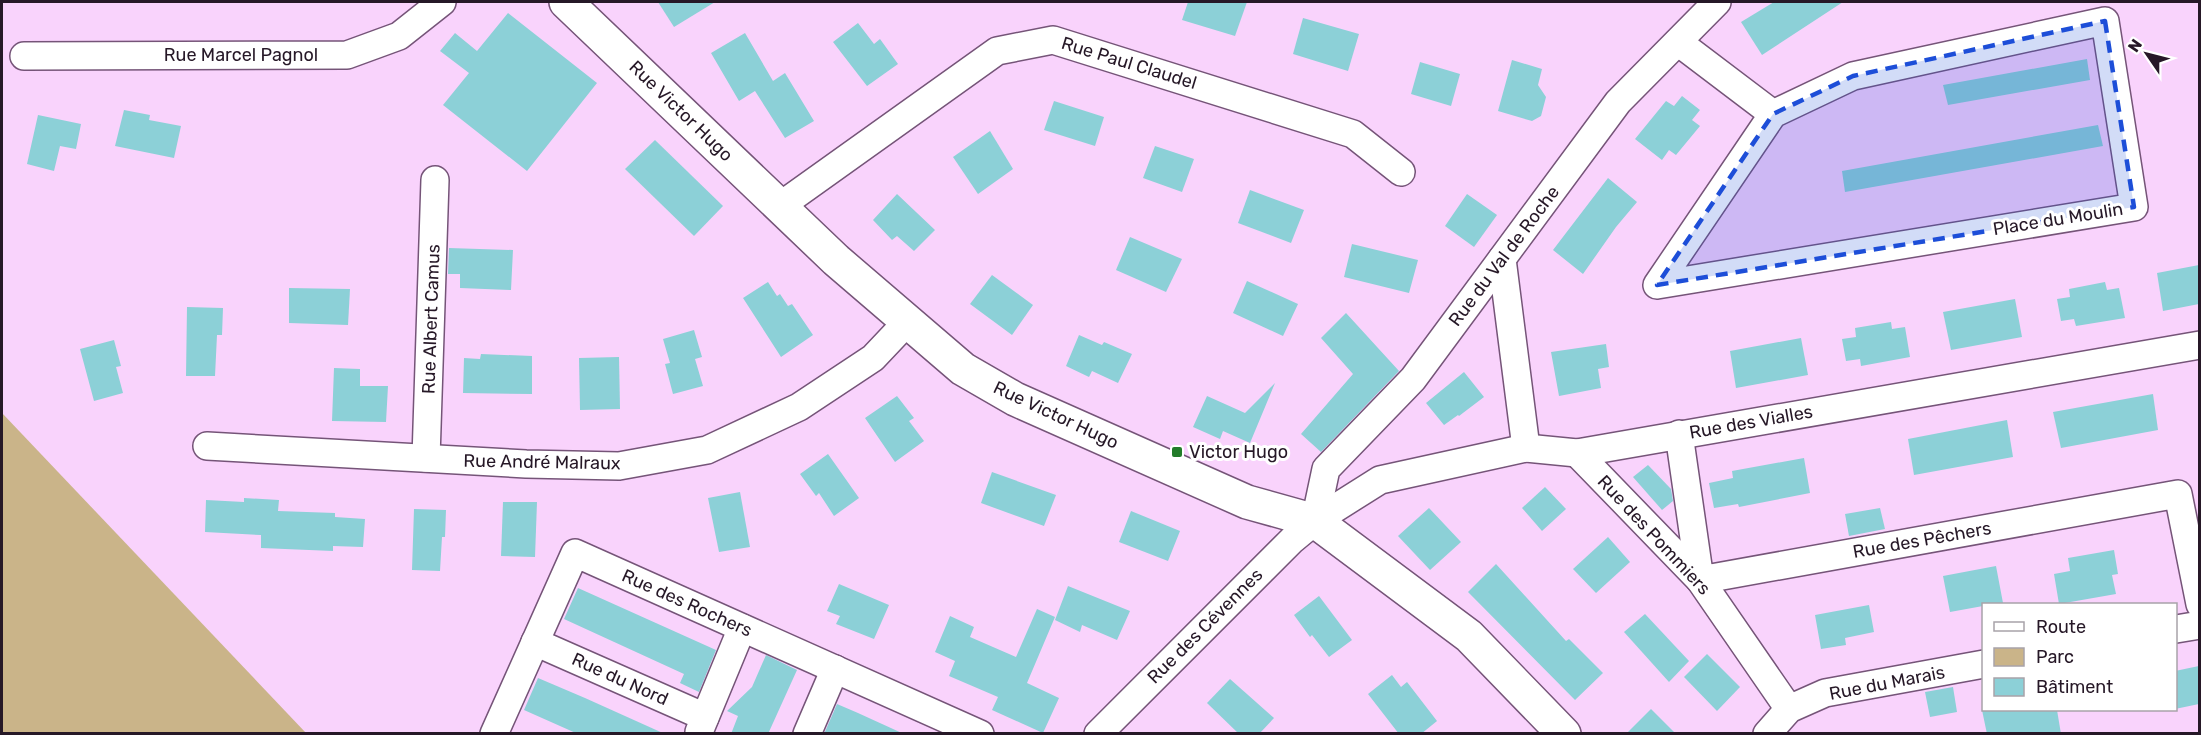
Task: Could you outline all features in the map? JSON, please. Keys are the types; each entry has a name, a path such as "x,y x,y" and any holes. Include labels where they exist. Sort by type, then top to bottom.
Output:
{"street":[{"name":"Rue Marcel Pagnol","path":"24,56 347,55 399,36 442,2"},
{"name":"Rue Victor Hugo","path":"566,2 836,260 963,369 1015,399 1247,502 1316,521 1469,636 1564,734"},
{"name":"Rue du Val de Roche","path":"1316,521 1326,470 1413,379 1618,102 1717,2"},
{"name":"Place du Moulin","path":"2105,21 2134,207 1658,285 1773,114 1853,76 2105,21"},
{"name":"Rue Paul Claudel","path":"780,206 997,51 1053,40 1353,134 1401,172"},
{"path":"1678,42 1773,114"},
{"name":"Rue Albert Camus","path":"426,458 435,180"},
{"path":"1502,259 1526,448"},
{"name":"Rue André Malraux","path":"207,446 526,464 619,466 707,450 799,407 873,358 908,321"},
{"name":"Rue des Vialles","path":"1316,521 1380,480 1526,448 1577,453 2199,345"},
{"path":"1679,434 1700,580"},
{"name":"Rue des Pommiers","path":"1577,453 1700,580 1789,709"},
{"name":"Rue des Pêchers","path":"1700,580 2178,494 2199,604"},
{"name":"Rue des Cévennes","path":"1098,734 1292,540 1316,521"},
{"name":"Rue des Rochers","path":"494,734 575,553 980,734"},
{"path":"2177,629 2199,624"},
{"name":"Rue du Nord","path":"535,642 701,725 742,627"},
{"name":"Rue du Marais","path":"1767,734 1789,709 1825,693 1982,664"},
{"path":"807,734 835,669"}],"highlighted area":[{"path":"2105,21 2134,207 1657,285 1773,114 1853,76"}],"green space":[{"path":"2,413 306,733 2,733"}],"building":[{"path":"658,2 715,2 674,27"},
{"path":"1188,2 1247,2 1235,36 1182,20"},
{"path":"1774,2 1843,2 1762,55 1741,22"},
{"path":"508,13 597,83 527,171 443,105 469,73 440,51 455,33 477,51"},
{"path":"1303,18 1359,34 1348,71 1293,54"},
{"path":"858,23 874,44 880,39 898,64 867,86 833,42"},
{"path":"745,33 773,81 785,73 814,121 785,138 755,91 739,101 711,53"},
{"path":"2087,59 2090,80 1948,105 1943,85"},
{"path":"1512,60 1542,69 1538,85 1546,97 1541,116 1532,121 1498,111"},
{"path":"1420,62 1460,74 1451,106 1411,94"},
{"path":"1682,96 1700,110 1692,120 1700,126 1676,155 1669,150 1662,160 1635,139 1666,101 1674,106"},
{"path":"1054,101 1104,117 1095,146 1044,130"},
{"path":"124,110 150,115 149,120 181,126 174,158 115,146"},
{"path":"38,115 81,124 76,149 60,146 54,171 27,164"},
{"path":"2098,125 2103,146 1845,192 1842,171"},
{"path":"990,131 1013,169 978,194 953,157"},
{"path":"655,140 723,206 694,236 625,169"},
{"path":"1155,146 1194,159 1182,192 1143,178"},
{"path":"1608,178 1637,202 1616,227 1583,274 1553,250"},
{"path":"1250,190 1304,210 1291,243 1238,223"},
{"path":"897,194 935,230 914,251 897,236 892,240 873,220"},
{"path":"1467,194 1497,215 1474,247 1445,226"},
{"path":"1130,237 1182,259 1166,292 1116,270"},
{"path":"1352,244 1418,260 1409,293 1344,277"},
{"path":"449,248 513,250 511,290 460,288 460,274 448,274"},
{"path":"2199,265 2199,304 2163,311 2157,273"},
{"path":"992,275 1033,305 1012,335 970,304"},
{"path":"1247,281 1298,304 1283,336 1233,313"},
{"path":"768,282 777,296 780,294 788,306 792,304 813,335 781,357 743,298"},
{"path":"2105,282 2107,290 2119,288 2125,318 2076,326 2074,319 2061,321 2057,299 2070,297 2069,289"},
{"path":"289,288 350,289 348,325 289,323"},
{"path":"2015,299 2022,337 1951,350 1943,312"},
{"path":"187,307 223,308 222,335 217,335 215,376 186,376"},
{"path":"1346,313 1399,371 1321,452 1301,434 1353,374 1321,338"},
{"path":"1891,322 1892,329 1905,327 1910,357 1861,366 1860,359 1846,361 1842,339 1856,337 1855,328"},
{"path":"694,330 702,357 695,359 703,386 673,394 665,364 670,363 663,339"},
{"path":"1079,335 1102,345 1104,342 1132,354 1118,383 1092,371 1089,377 1066,366"},
{"path":"1801,338 1808,375 1736,388 1730,351"},
{"path":"114,340 121,366 116,367 123,393 94,401 80,349"},
{"path":"1606,344 1609,367 1598,369 1601,388 1559,396 1551,352"},
{"path":"481,354 532,356 532,394 463,393 464,358 480,359"},
{"path":"619,357 620,409 580,410 579,358"},
{"path":"334,368 360,369 360,386 388,386 386,422 332,421"},
{"path":"1464,372 1484,397 1444,425 1426,403"},
{"path":"1275,383 1250,443 1223,431 1220,439 1193,427 1207,396 1245,413"},
{"path":"2153,394 2158,430 2061,448 2053,412"},
{"path":"897,396 914,418 909,421 924,441 895,462 865,418"},
{"path":"2007,420 2013,457 1914,475 1908,439"},
{"path":"828,454 859,498 834,516 819,493 816,496 800,474"},
{"path":"1804,458 1810,493 1739,507 1738,504 1714,508 1709,483 1733,478 1732,471"},
{"path":"1648,465 1671,489 1673,501 1662,510 1633,477"},
{"path":"992,472 1056,495 1044,526 981,503"},
{"path":"1545,487 1566,509 1542,531 1522,508"},
{"path":"740,492 750,547 719,552 708,498"},
{"path":"244,498 279,500 278,511 335,513 335,517 365,519 363,547 333,546 333,551 261,548 261,535 205,532 206,500 244,502"},
{"path":"503,502 537,502 535,557 501,556"},
{"path":"1429,508 1461,542 1430,570 1398,536"},
{"path":"1880,508 1885,529 1849,536 1845,514"},
{"path":"414,509 446,510 440,571 412,570"},
{"path":"1131,511 1180,531 1168,561 1119,542"},
{"path":"1608,537 1630,562 1596,593 1573,569"},
{"path":"2114,550 2118,574 2112,575 2116,594 2059,603 2054,574 2070,571 2068,558"},
{"path":"1496,564 1566,641 1569,639 1603,673 1575,700 1468,592"},
{"path":"1996,566 2003,603 1982,603 1982,606 1950,612 1943,576"},
{"path":"839,584 889,605 874,639 836,624 840,616 827,611"},
{"path":"1068,586 1130,611 1117,640 1082,625 1080,632 1055,620"},
{"path":"578,588 716,650 699,692 680,683 684,674 564,619"},
{"path":"1319,596 1352,640 1329,657 1294,615"},
{"path":"1869,605 1874,632 1845,638 1846,645 1821,649 1815,615"},
{"path":"1037,609 1055,617 1027,683 1059,698 1043,733 992,710 998,697 949,676 955,661 935,652 950,616 974,627 970,637 1016,657"},
{"path":"1645,614 1689,661 1669,682 1624,632"},
{"path":"1707,654 1740,687 1717,711 1684,677"},
{"path":"766,655 797,670 768,734 731,734 738,716 727,711 752,687"},
{"path":"2199,666 2199,704 2177,709 2177,671"},
{"path":"1392,675 1401,687 1407,682 1437,721 1421,734 1399,734 1368,694"},
{"path":"538,678 665,734 578,734 524,710"},
{"path":"1230,679 1274,718 1259,734 1239,734 1207,703"},
{"path":"1953,687 1957,712 1930,717 1925,692"},
{"path":"837,704 858,713 904,734 824,734"},
{"path":"1651,709 1676,734 1626,734"},
{"path":"1982,711 2057,711 2061,734 1987,734"}],"place":[{"name":"Victor Hugo","path":"1177,452"}]}
